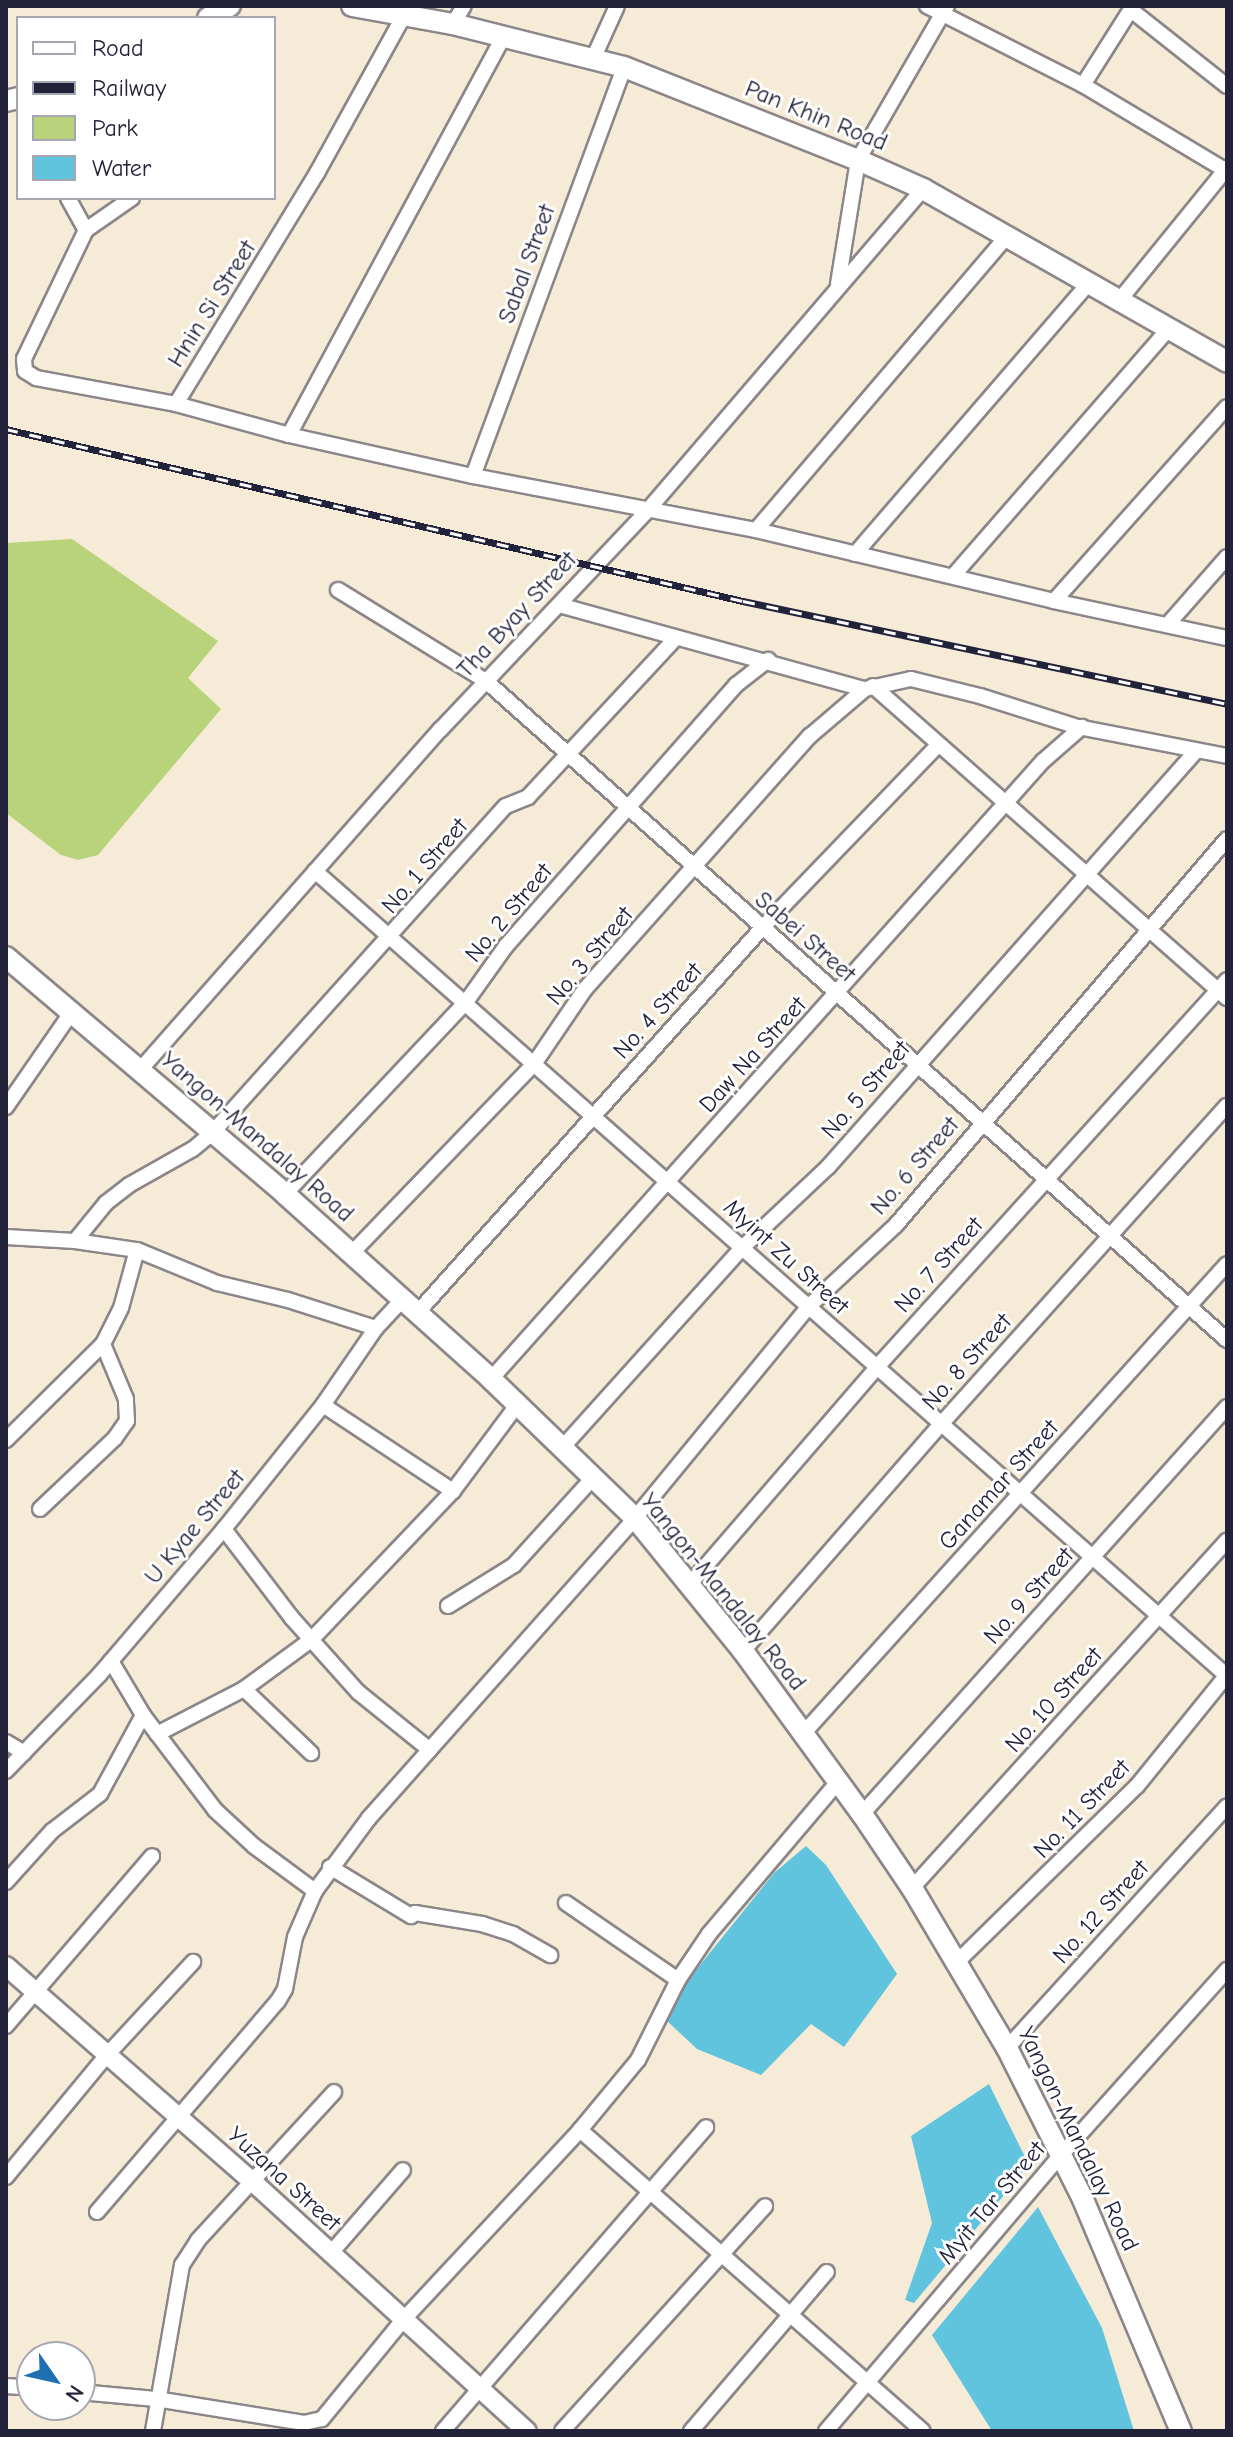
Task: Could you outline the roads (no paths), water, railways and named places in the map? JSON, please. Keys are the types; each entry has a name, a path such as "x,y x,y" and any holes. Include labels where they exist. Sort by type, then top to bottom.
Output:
{"main road":[{"path":"212,16 230,6"},
{"name":"Pan Khin Road","path":"352,6 453,24 624,67 858,160 923,189 1167,331 1227,362"},
{"name":"Yangon-Mandalay Road","path":"6,957 285,1194 491,1379 635,1518 690,1584 862,1814 912,1888 1007,2048 1061,2155 1181,2431"}],"street":[{"path":"453,24 464,6"},
{"path":"593,59 617,6"},
{"path":"927,6 946,10 1083,85 1226,169 1118,302"},
{"path":"1083,85 1132,8 1227,86"},
{"path":"837,285 858,160 946,10"},
{"name":"Hnin Si Street","path":"176,404 317,173 403,17"},
{"path":"289,435 504,36"},
{"name":"Sabal Street","path":"473,476 624,67"},
{"name":"Tha Byay Street","path":"140,1070 486,681 648,510 837,285 923,189"},
{"path":"69,200 86,230"},
{"path":"129,200 86,230 24,359 25,371 36,378 176,404 289,435 473,476 756,530 1054,601 1169,623 1227,638"},
{"path":"756,530 1007,236"},
{"path":"855,554 1088,284"},
{"path":"953,576 1167,331"},
{"path":"1054,601 1227,407"},
{"path":"1169,623 1227,557"},
{"name":"Sabei Street","path":"338,590 486,681 1227,1340"},
{"path":"559,605 869,688 1150,930 1224,989"},
{"name":"No. 1 Street","path":"75,1241 106,1203 129,1185 193,1149 213,1132 506,806 528,797 676,638"},
{"name":"No. 2 Street","path":"285,1194 466,1002 506,946 736,685 768,660"},
{"path":"869,688 911,679 1082,727 1227,756"},
{"name":"No. 3 Street","path":"351,1254 534,1064 585,989 810,736 869,688"},
{"name":"Daw Na Street","path":"491,1379 838,995 1043,761 1082,727"},
{"name":"No. 4 Street","path":"410,1306 594,1115 762,928 938,745"},
{"name":"No. 5 Street","path":"561,1449 743,1247 828,1167 1085,872 1196,751"},
{"name":"No. 6 Street","path":"97,2212 278,2001 285,1989 295,1937 315,1891 330,1867 635,1518 809,1306 896,1225 1227,839"},
{"name":"Myint Zu Street","path":"315,871 943,1422 1092,1560 1227,1676"},
{"name":"No. 7 Street","path":"690,1584 877,1367 1047,1177 1224,989"},
{"path":"6,1107 71,1013"},
{"name":"No. 8 Street","path":"743,1651 943,1422 1227,1106"},
{"path":"6,1237 75,1241 137,1250 217,1283 376,1328"},
{"path":"6,1440 103,1344 121,1308 137,1250"},
{"name":"Ganamar Street","path":"802,1735 1227,1264"},
{"name":"U Kyae Street","path":"6,1771 111,1661 224,1529 323,1405 376,1328 410,1306"},
{"path":"40,1509 115,1438 127,1421 126,1399 103,1344"},
{"path":"323,1405 453,1491"},
{"path":"157,1734 244,1689 311,1640 453,1491 517,1405"},
{"name":"No. 9 Street","path":"862,1814 1227,1407"},
{"path":"448,1606 514,1565 592,1479"},
{"path":"224,1529 311,1640 358,1692 430,1750"},
{"name":"No. 10 Street","path":"912,1888 1227,1541"},
{"path":"111,1661 143,1715 215,1810 234,1829 315,1891"},
{"name":"No. 11 Street","path":"957,1962 1128,1796 1227,1676"},
{"path":"244,1689 311,1753"},
{"path":"6,1882 52,1831 100,1794 143,1715"},
{"path":"6,1742 24,1753"},
{"path":"96,2393 156,2399 304,2423 322,2419 403,2320 580,2130 638,2060 678,1980 709,1934 838,1782"},
{"name":"No. 12 Street","path":"1007,2048 1227,1806"},
{"path":"6,2026 38,1993 152,1856"},
{"path":"330,1867 411,1916 415,1913 482,1924 513,1934 550,1955"},
{"path":"566,1903 678,1980"},
{"path":"6,2177 107,2055 193,1962"},
{"name":"Yuzana Street","path":"6,1966 254,2183 527,2431"},
{"name":"Myit Tar Street","path":"826,2431 1061,2155 1227,1970"},
{"path":"153,2431 156,2399 182,2265 198,2240 254,2183 334,2092"},
{"path":"443,2431 706,2127"},
{"path":"580,2130 866,2385 923,2431"},
{"path":"330,2254 403,2170"},
{"path":"562,2431 765,2206"},
{"path":"691,2431 791,2319 827,2272"}],"water":[{"path":"806,1846 826,1865 897,1974 844,2047 811,2024 761,2075 697,2049 666,2020 688,1980 774,1873"},
{"path":"989,2084 1029,2165 914,2303 905,2300 932,2223 911,2136"},
{"path":"1038,2207 1102,2328 1134,2431 992,2431 932,2335"}],"railway":[{"path":"6,429 743,601 1227,704"}]}
